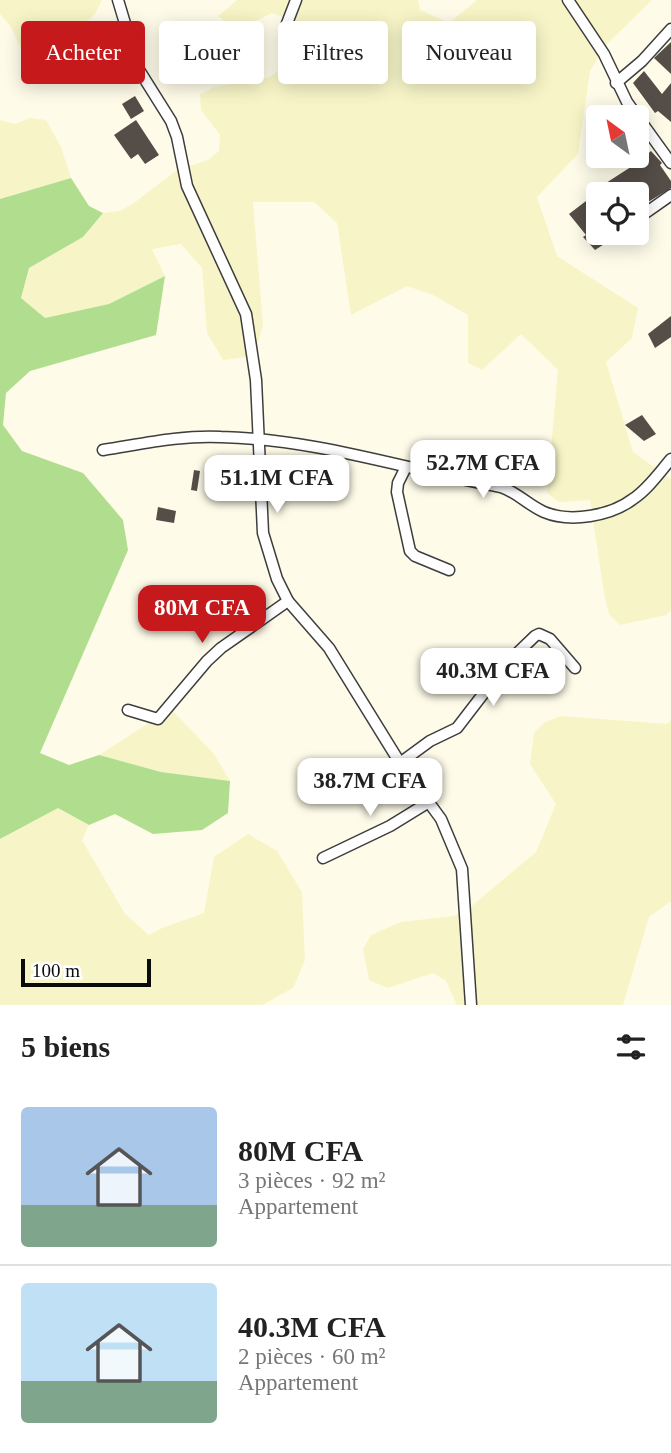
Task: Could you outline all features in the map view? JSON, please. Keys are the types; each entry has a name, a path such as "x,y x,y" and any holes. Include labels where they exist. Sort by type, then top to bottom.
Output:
{"street":[{"path":"118,0 139,70 171,121 187,186 246,314 254,356 263,534 277,579 288,601 329,648 400,762 441,819 462,869 471,1005"},
{"path":"288,21 296,0"},
{"path":"568,0 604,54 627,102 671,163"},
{"path":"616,83 642,61 671,29"},
{"path":"649,210 671,195"},
{"path":"103,450 188,437 221,436 318,446 509,490 546,513 570,518 603,513 630,502 671,459"},
{"path":"406,467 398,483 397,492 410,551 415,556 449,570"},
{"path":"128,710 158,719 221,648 288,601"},
{"path":"400,762 430,741 457,728 507,663 535,636 539,634 550,639 575,668"},
{"path":"323,858 390,825 429,802"}],"shaded area":[{"path":"0,0 102,0 95,14 87,21 21,21 21,48 11,27 0,14"},
{"path":"237,0 418,0 420,10 445,21 402,21 402,84 536,84 536,21 451,21 477,0 652,0 606,45 590,71 578,154 537,197 557,256 638,308 632,338 606,362 633,452 671,479 671,610 666,615 620,625 609,614 590,500 559,502 547,493 558,370 521,334 482,370 468,363 468,315 433,295 407,286 351,315 337,223 314,202 253,202 263,325 254,356 223,360 207,333 202,268 181,244 152,249 165,276 109,304 45,318 21,298 29,268 83,237 103,213 120,211 177,170 208,160 219,151 220,135 201,110 200,94 215,87 232,84 264,84 264,78 278,71 278,84 388,84 388,21 294,21 272,13 255,21 224,21 218,16"},
{"path":"30,118 46,120 61,147 71,178 0,199 0,120 15,124"},
{"path":"167,705 214,754 230,781 161,772 99,755 155,719"},
{"path":"561,716 667,724 671,720 671,901 649,917 623,1005 457,1005 446,981 433,973 388,988 369,980 363,949 371,935 401,922 454,916 469,908 536,852 556,804 530,764 534,733 545,722"},
{"path":"58,808 89,825 82,840 125,914 149,935 204,913 214,857 248,834 277,851 302,892 305,960 293,988 262,1005 0,1005 0,839"}],"green space":[{"path":"71,178 89,206 103,213 83,237 29,268 21,298 45,318 109,304 165,276 156,335 30,371 6,393 3,425 22,451 83,473 123,520 128,550 40,753 69,765 99,755 161,772 230,781 228,813 202,830 153,834 115,814 89,825 58,808 0,839 0,199"}],"building":[{"path":"671,42 671,74 654,58"},
{"path":"644,71 662,94 671,83 671,122 658,111 655,113 633,83"},
{"path":"135,96 144,111 131,119 122,104"},
{"path":"136,120 159,155 145,164 138,154 131,159 114,135"},
{"path":"651,151 662,163 660,165 671,181 671,188 649,201 649,182 608,182 629,168 649,168"},
{"path":"586,201 586,235 569,214"},
{"path":"590,245 603,245 595,250"},
{"path":"671,316 671,337 655,348 648,334"},
{"path":"642,415 656,434 644,441 625,425"},
{"path":"194,470 200,471 197,491 191,490"},
{"path":"158,507 176,511 174,523 156,520"}]}
